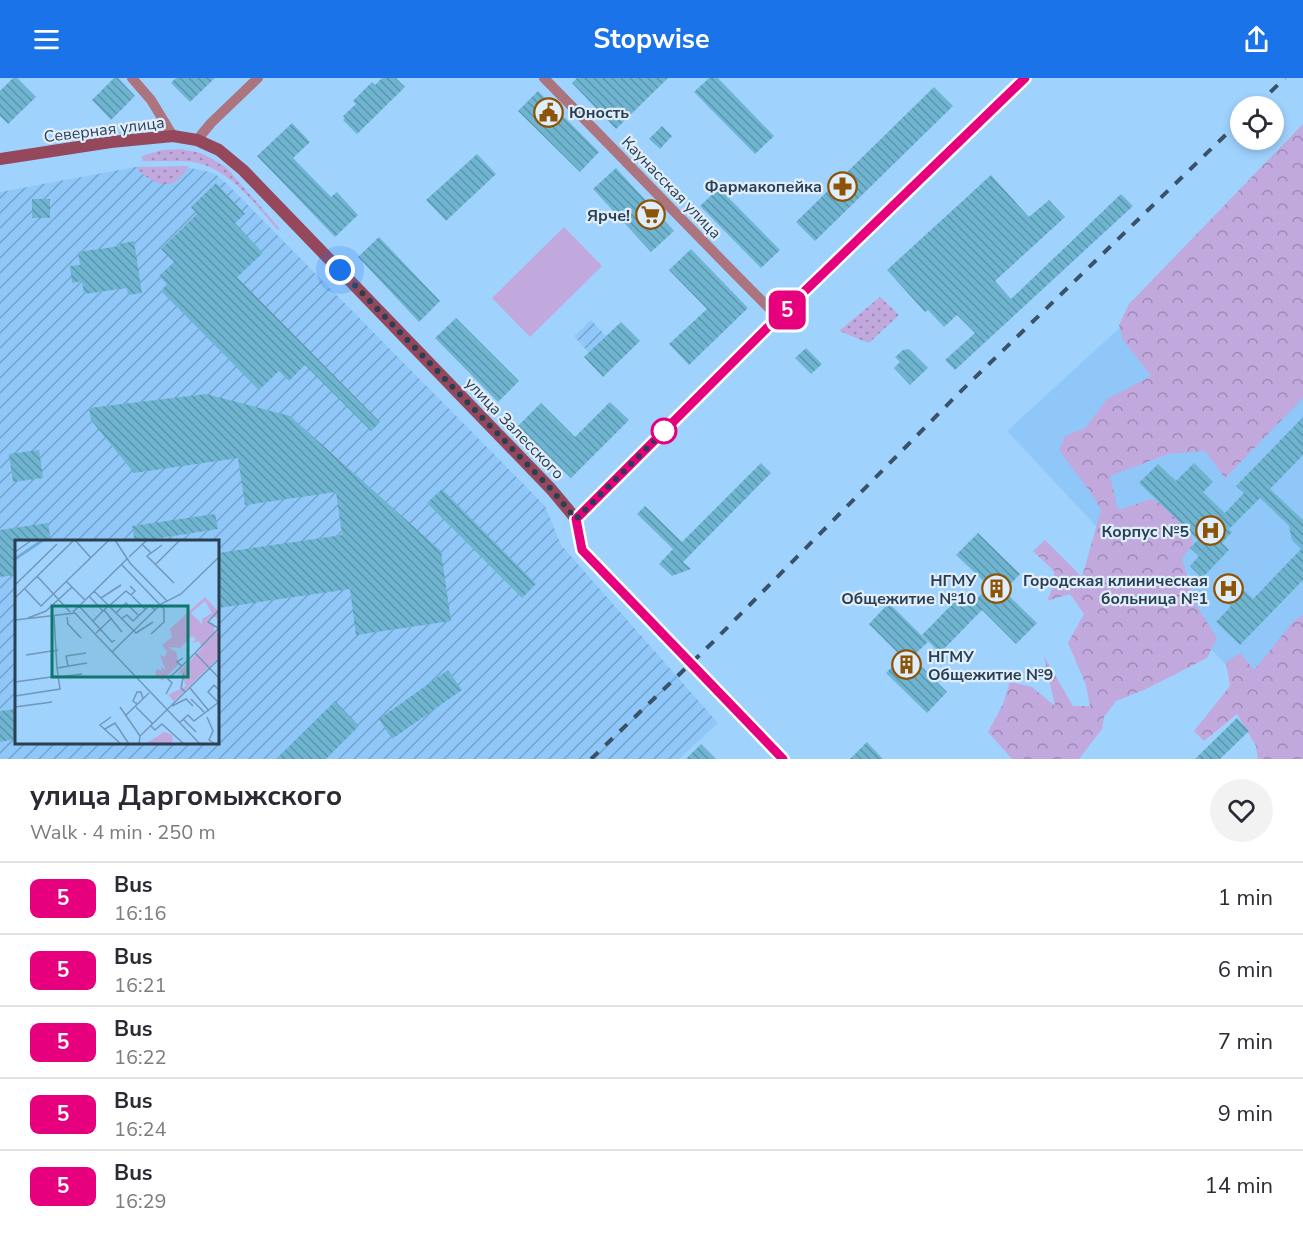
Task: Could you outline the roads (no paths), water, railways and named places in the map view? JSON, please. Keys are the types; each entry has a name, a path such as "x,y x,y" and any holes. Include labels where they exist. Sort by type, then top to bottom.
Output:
{"main road":[{"name":"Северная улица","path":"0,159 111,142 173,136 197,140"},
{"name":"улица Залесского","path":"197,140 219,150 243,170 543,481 576,519"},
{"path":"576,519 582,550 783,759"}],"street":[{"path":"132,78 151,100 173,136"},
{"path":"197,140 211,123 258,78"},
{"name":"Каунасская улица","path":"544,78 696,235 779,316"},
{"path":"576,519 779,316 1025,78"}],"railway":[{"path":"1266,96 1285,78"},
{"path":"591,759 712,643 959,393 1230,131"}],"place":[{"name":"Юность","path":"548,112"},
{"name":"Фармакопейка","path":"843,186"},
{"name":"Ярче!","path":"651,215"},
{"name":"Корпус №5","path":"1210,531"},
{"name":"НГМУ Общежитие №10","path":"997,589"},
{"name":"Городская клиническая больница №1","path":"1229,589"},
{"name":"НГМУ Общежитие №9","path":"907,665"}]}
